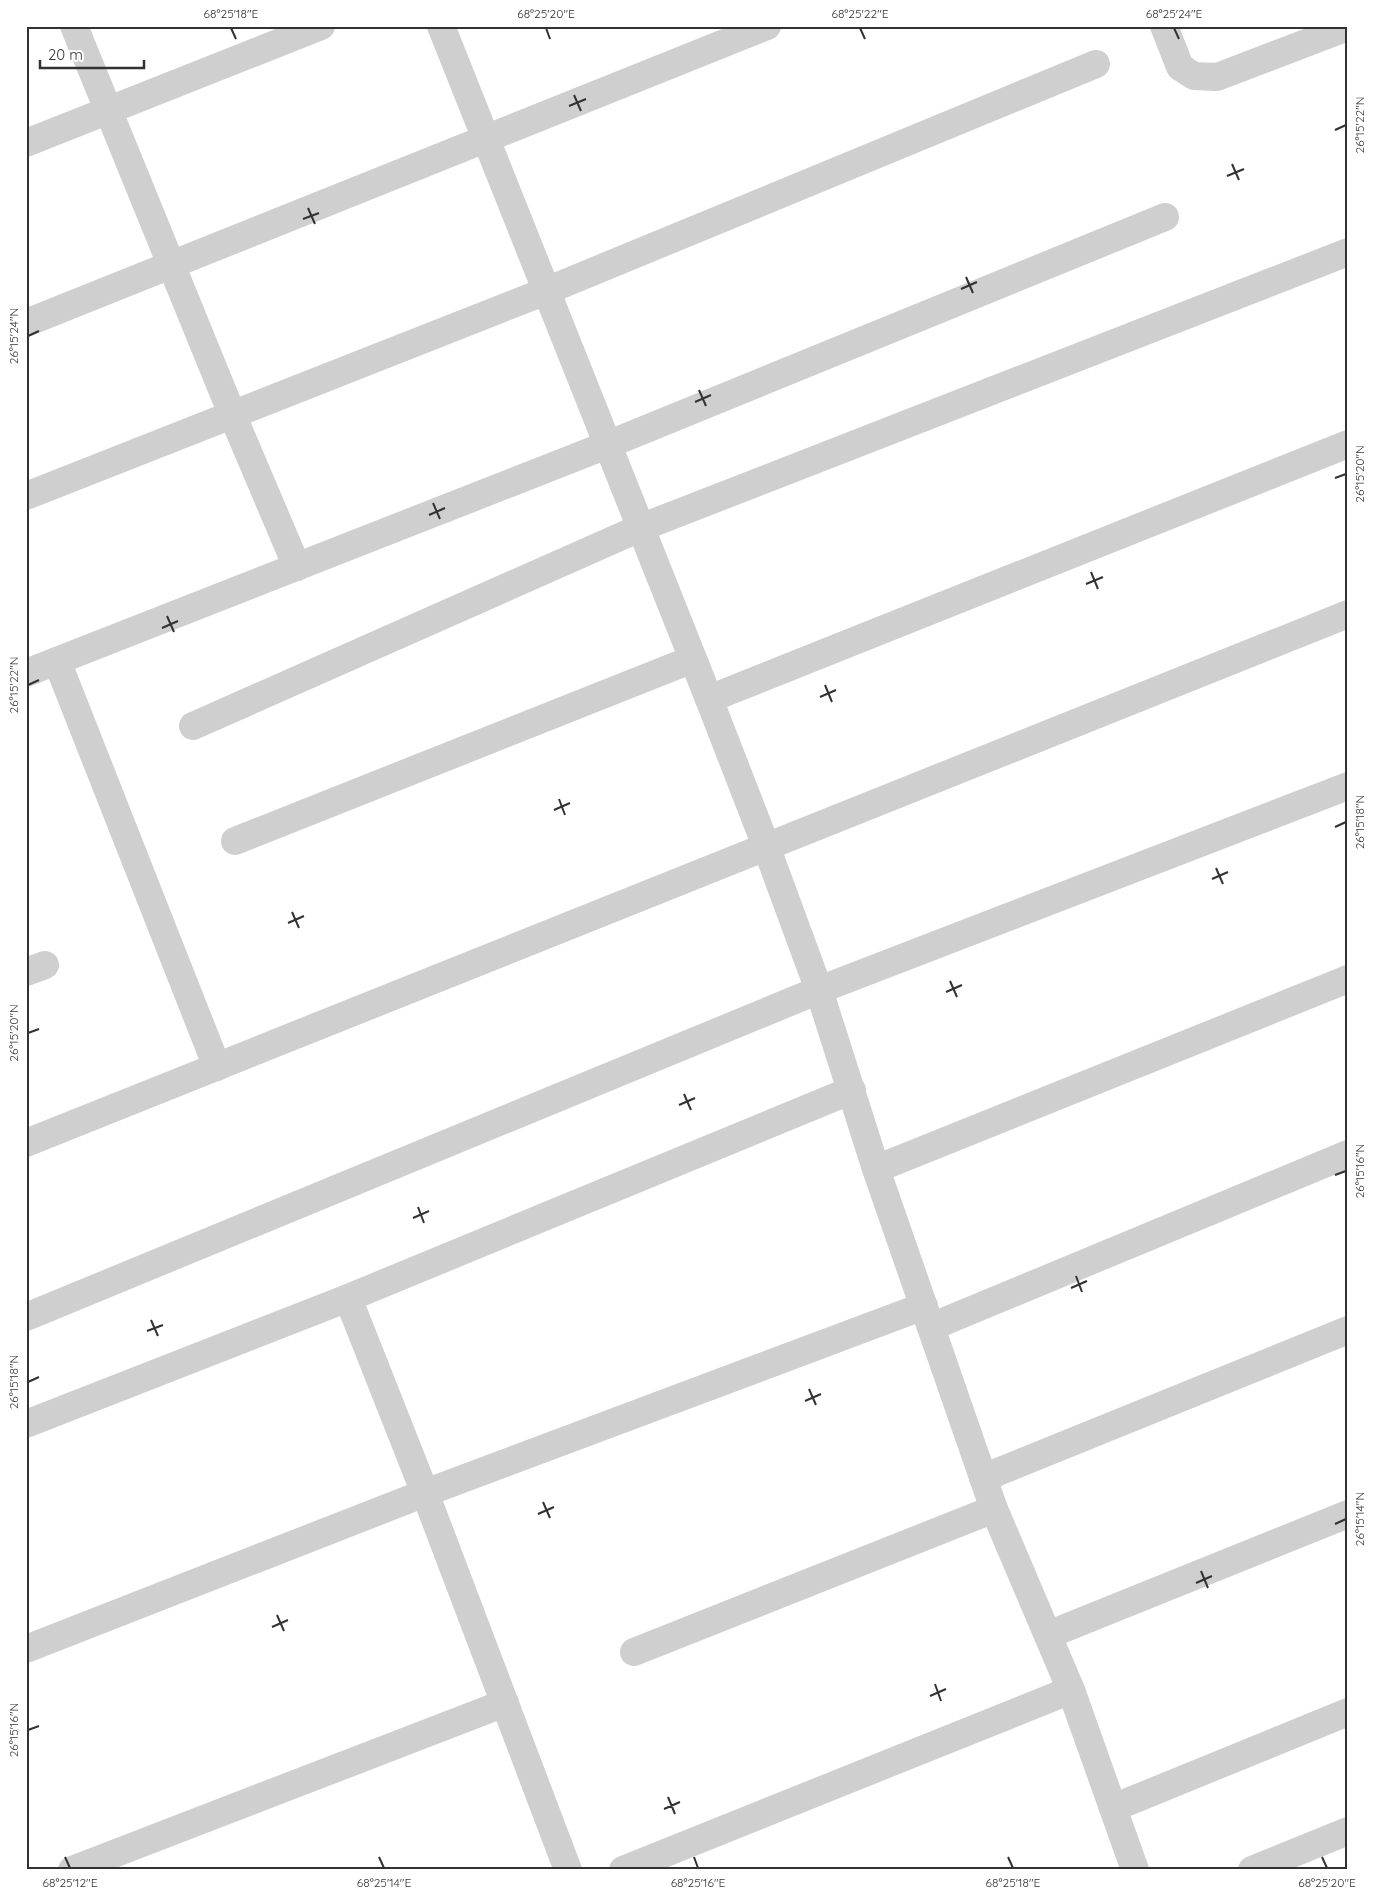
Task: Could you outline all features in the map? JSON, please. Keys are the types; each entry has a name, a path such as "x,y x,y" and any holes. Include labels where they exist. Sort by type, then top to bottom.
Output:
{"street":[{"path":"74,26 232,414 297,567"},
{"path":"26,143 321,26"},
{"path":"441,26 766,846 819,990 876,1169 994,1509 1071,1690 1135,1870"},
{"path":"26,323 767,26"},
{"path":"1164,26 1180,67 1194,76 1216,77 1348,27"},
{"path":"26,496 546,291 1096,64"},
{"path":"26,673 607,445 1164,217"},
{"path":"193,726 640,528 1348,252"},
{"path":"709,699 1348,444"},
{"path":"26,1143 1348,614"},
{"path":"235,841 692,659"},
{"path":"57,661 217,1067"},
{"path":"26,1317 819,990 1348,786"},
{"path":"876,1169 1348,979"},
{"path":"26,1424 348,1298 852,1090"},
{"path":"26,1649 425,1493 927,1316 1348,1154"},
{"path":"348,1298 425,1493 568,1870"},
{"path":"983,1478 1348,1330"},
{"path":"634,1652 994,1509"},
{"path":"1048,1635 1348,1514"},
{"path":"623,1870 1071,1690"},
{"path":"72,1870 505,1703"},
{"path":"1113,1808 1348,1712"},
{"path":"1252,1870 1348,1830"}]}
